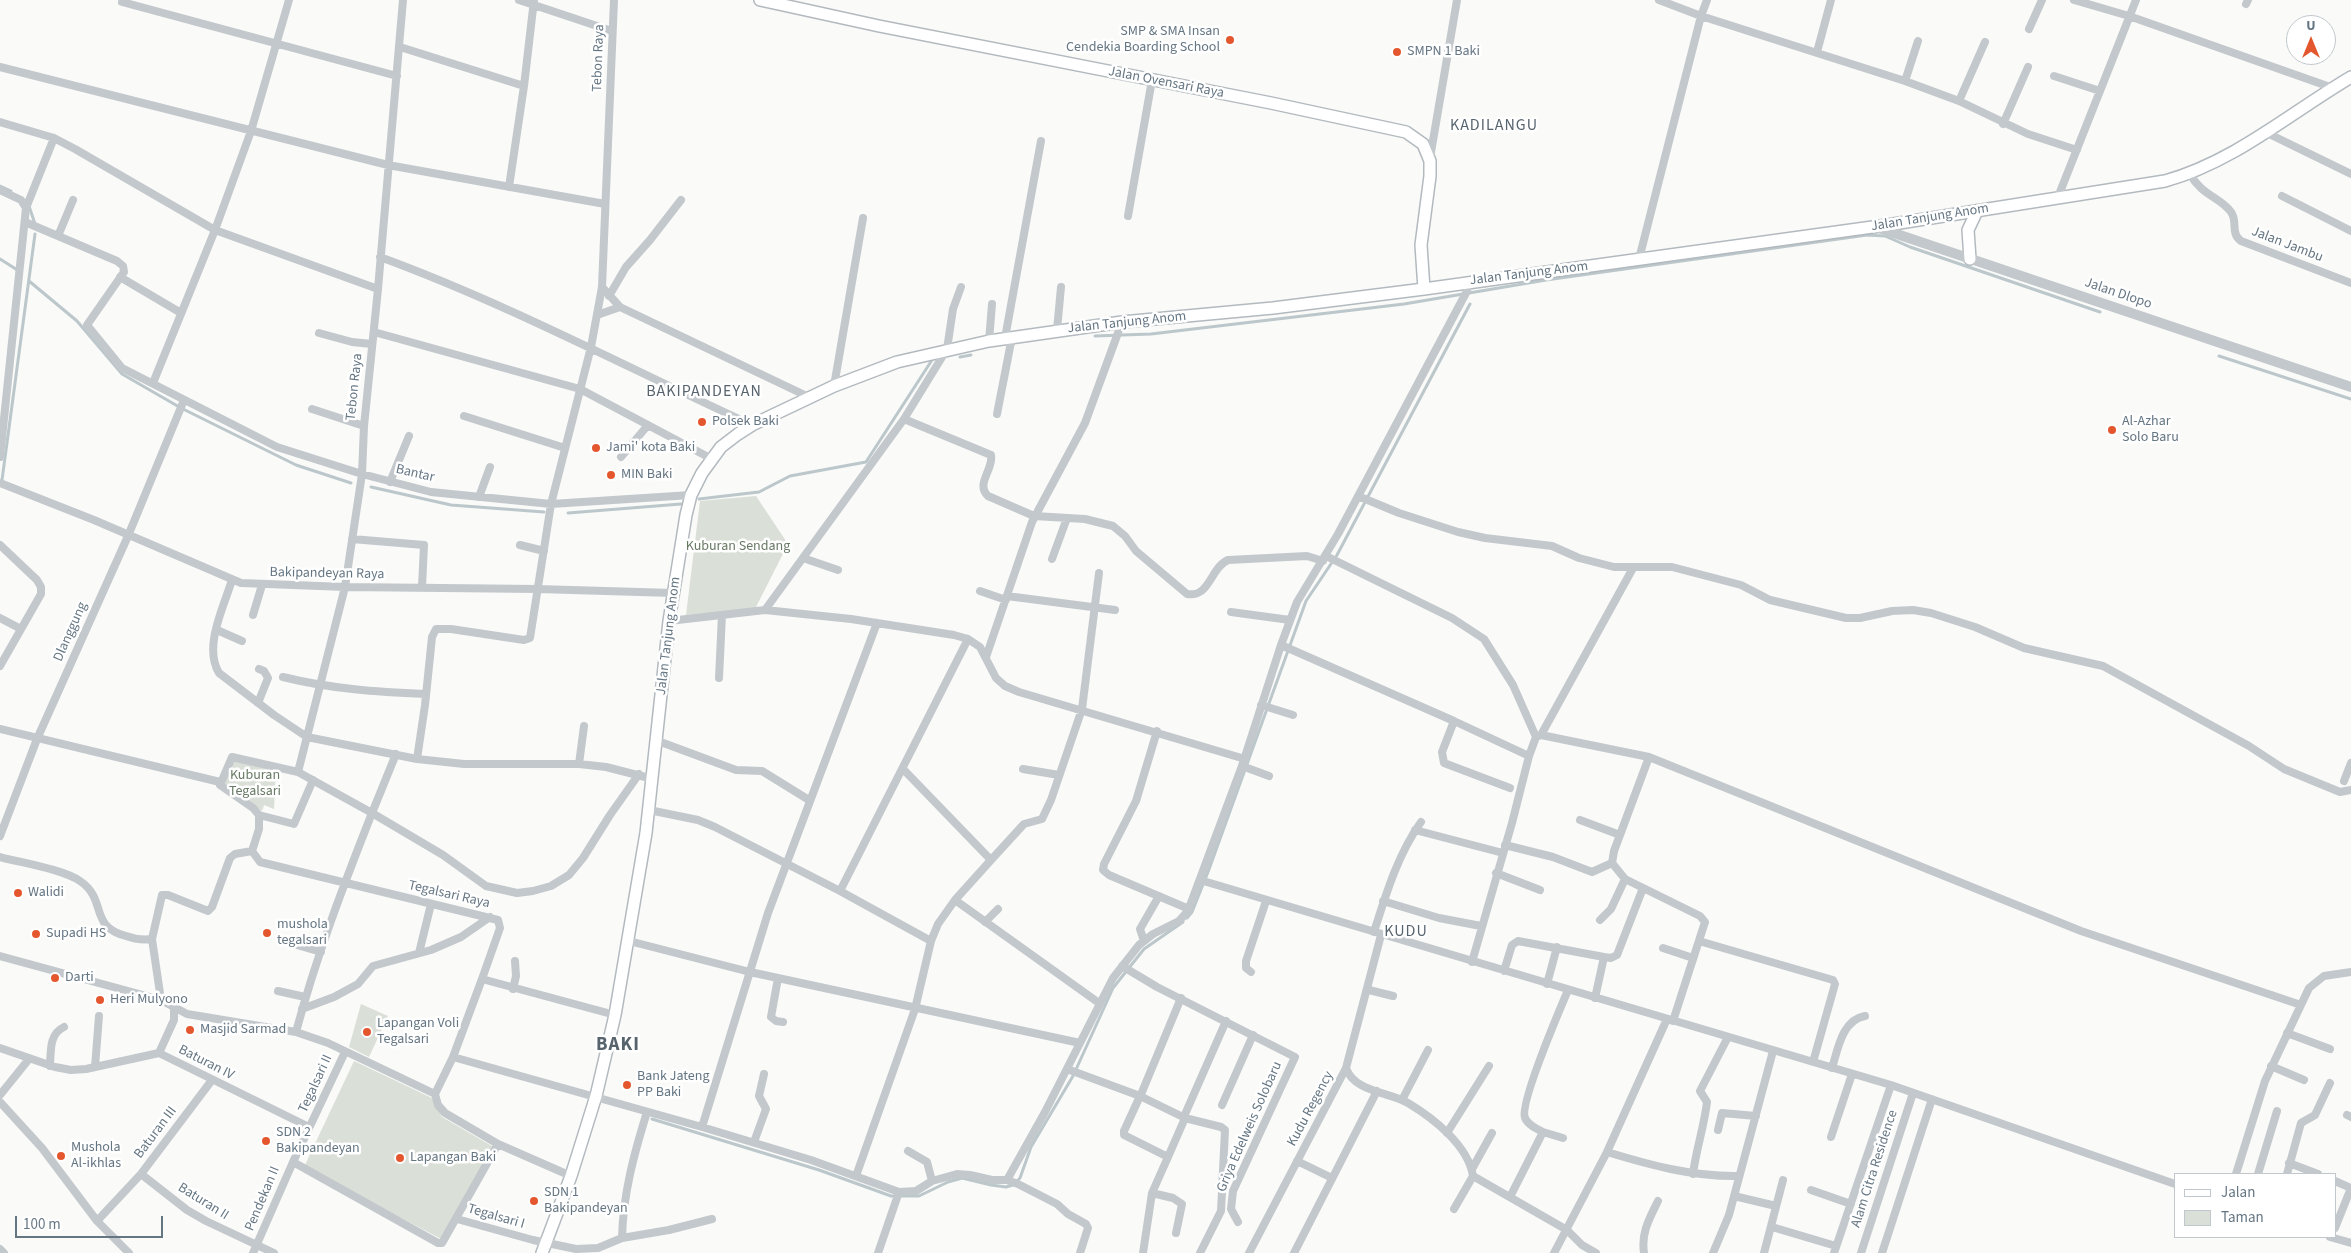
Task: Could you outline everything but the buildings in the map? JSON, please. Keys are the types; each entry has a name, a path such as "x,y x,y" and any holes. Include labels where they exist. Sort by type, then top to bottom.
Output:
{"main road":[{"name":"Jalan Ovensari Raya","path":"760,0 879,26 1406,132 1424,144 1430,161"},
{"name":"Jalan Tanjung Anom","path":"544,1248 571,1176 596,1096 615,1015 629,941 649,810 658,741 669,621 691,495 712,459 728,442 752,425 834,386 896,362 989,340 1057,330 1119,330 1273,308 1424,289 1468,286 1977,212 2058,197 2165,181 2190,174 2226,157 2351,77"},
{"path":"1424,289 1421,245 1430,176 1430,161"},
{"path":"1970,259 1968,230 1977,212"}],"street":[{"path":"152,10 153,0"},
{"path":"153,384 215,230 251,131 289,0"},
{"name":"Tebon Raya","path":"298,772 345,587 361,478 364,426 403,0"},
{"path":"519,0 534,2 612,31"},
{"name":"Tebon Raya","path":"426,694 432,637 436,629 527,640 530,638 551,507 564,448 591,347 602,287 614,0"},
{"path":"1430,161 1457,0"},
{"path":"1659,0 1701,16 1905,81 1959,101 2002,124 2077,150"},
{"path":"1639,260 1701,16 1707,0"},
{"path":"1817,52 1831,0"},
{"path":"2029,30 2042,0"},
{"path":"2074,0 2129,16 2333,88"},
{"path":"2058,197 2136,0"},
{"path":"122,2 397,76"},
{"path":"509,186 534,2"},
{"path":"1905,81 1918,41"},
{"path":"1959,101 1985,42"},
{"path":"400,47 524,86"},
{"path":"0,67 388,165 605,204"},
{"path":"2002,124 2028,67"},
{"path":"2054,76 2100,91"},
{"path":"1128,216 1152,80"},
{"path":"0,122 54,138 215,230 378,289"},
{"path":"2265,132 2351,174"},
{"path":"0,457 26,208 54,138"},
{"path":"997,414 1042,141"},
{"name":"Jalan Jambu","path":"2190,174 2201,190 2231,211 2234,232 2241,241 2351,284"},
{"path":"0,190 21,200 26,208"},
{"path":"2282,196 2351,231"},
{"path":"58,236 73,200"},
{"path":"609,296 626,267 681,200"},
{"path":"834,386 863,218"},
{"path":"26,222 121,263 124,272 120,277 181,313"},
{"name":"Jalan Dlopo","path":"1876,227 2351,387"},
{"path":"380,257 448,282 591,347 752,425"},
{"name":"Bantar","path":"120,277 87,326 119,366 153,384 182,404 277,447 361,478 390,482 431,492 551,507 691,495"},
{"path":"1013,1182 1072,1071 1080,1043 1098,1003 1144,941 1179,921 1189,909 1203,881 1287,647 1290,620 1298,602 1329,559 1363,498 1468,286"},
{"path":"602,287 620,307 811,398"},
{"path":"765,610 904,419 947,349 953,309 961,288"},
{"path":"1057,330 1061,288"},
{"path":"989,340 992,304"},
{"path":"597,315 620,307"},
{"path":"986,657 1034,516 1085,423 1119,330"},
{"path":"374,332 580,389 712,459"},
{"path":"319,333 352,342 372,344"},
{"name":"Dlanggung","path":"37,739 128,536 182,404"},
{"path":"312,409 364,426"},
{"path":"464,416 564,448"},
{"path":"904,419 992,455 992,461 983,485 984,492 1034,516 1102,522 1113,526 1136,551 1187,594 1199,594 1206,588 1223,562 1228,560 1307,556 1329,559 1452,618 1484,639 1513,684 1539,736"},
{"path":"621,457 648,425"},
{"path":"390,482 409,436"},
{"path":"479,497 490,467"},
{"name":"Bakipandeyan Raya","path":"0,483 94,520 232,580 262,585 538,589 673,594"},
{"path":"1363,498 1399,513 1458,532 1485,538 1552,546 1593,563 1633,568 1656,565 1680,569 1741,585 1770,600 1846,618 1860,618 1892,611 1913,610 1975,627 2024,648 2103,666 2249,746 2284,769 2340,792 2351,790"},
{"path":"1052,559 1067,518"},
{"path":"352,539 424,545 422,587"},
{"path":"0,544 37,580 41,587 40,594 0,666"},
{"path":"520,546 544,551"},
{"path":"803,558 838,570"},
{"path":"1472,962 1529,756 1633,568"},
{"path":"856,1176 915,1009 930,941 938,924 955,900 1024,824 1042,819 1051,800 1082,710 1099,574"},
{"path":"232,580 213,649 216,668 219,673 258,703 307,737 417,759 464,764 579,764 606,767 653,779"},
{"path":"253,615 262,585"},
{"path":"980,591 1007,598 1115,610"},
{"path":"669,621 765,610 877,623 954,635 968,639 980,647 996,678 1005,686 1019,692 1157,731 1270,776"},
{"path":"1231,612 1290,620"},
{"path":"719,678 722,615"},
{"path":"0,618 21,629"},
{"path":"702,1127 786,863 877,623"},
{"path":"217,630 242,641"},
{"path":"840,891 968,639"},
{"path":"1287,647 1529,756"},
{"path":"258,703 268,678 259,669"},
{"path":"283,677 320,686 426,694 417,759"},
{"path":"1266,706 1281,713 1292,715"},
{"path":"1454,721 1442,752 1444,762 1510,788"},
{"path":"579,764 584,726"},
{"path":"0,729 220,782"},
{"path":"1157,731 1136,801 1103,867 1109,875 1189,909"},
{"path":"1539,736 1649,757 2081,931 2301,1005"},
{"path":"0,836 37,739"},
{"path":"658,741 736,770 762,770 809,800"},
{"path":"296,1032 345,883 396,754"},
{"path":"313,780 294,824 259,815 221,787 220,782 232,757 298,772 313,780 372,813 443,855 486,886 517,893 551,886 569,875 583,858 639,774"},
{"path":"1415,830 1504,849 1553,857 1592,872 1612,863 1620,835 1649,757"},
{"path":"2344,781 2351,763"},
{"path":"902,769 991,860"},
{"path":"1022,769 1059,776"},
{"path":"649,810 698,820 840,891 930,941"},
{"path":"161,1000 152,940 162,895 168,894 208,911 212,907 230,858 235,854 252,851 259,828 259,815"},
{"path":"1580,820 1620,835"},
{"name":"Kudu Regency","path":"1249,1253 1346,1068 1368,990 1383,901 1397,866 1421,822"},
{"name":"Tegalsari Raya","path":"252,851 260,862 498,920 500,928 482,979"},
{"path":"0,857 68,875 80,881 91,890 97,901 102,921 108,929 131,938 152,940"},
{"path":"1554,1253 1606,1152 1670,1020 1694,958 1704,919 1626,879 1612,863"},
{"path":"1496,873 1540,890"},
{"path":"1600,920 1611,909 1626,879"},
{"path":"1203,881 1891,1085 2174,1184"},
{"path":"1504,971 1514,942 1518,941 1611,958 1617,955 1643,888"},
{"path":"1144,941 1140,929 1159,896"},
{"path":"955,900 1098,1003"},
{"path":"1251,972 1246,968 1246,961 1266,901"},
{"path":"1383,901 1439,918 1481,926"},
{"path":"419,953 431,904"},
{"path":"985,922 998,909"},
{"path":"302,1009 334,997 358,984 373,966 419,953 461,937 490,917"},
{"path":"280,940 321,952"},
{"path":"629,941 750,972 1080,1043"},
{"path":"1699,941 1833,980 1835,984 1814,1062"},
{"path":"1546,984 1558,947"},
{"path":"1663,948 1694,958"},
{"path":"0,956 161,1000 187,1014 296,1032 345,1052 435,1094"},
{"path":"1595,998 1604,957"},
{"path":"513,989 515,961"},
{"name":"Griya Edelweis Solobaru","path":"1125,968 1295,1057 1233,1191 1231,1209 1238,1222"},
{"path":"2236,1173 2271,1066 2309,988 2316,980 2337,973 2351,972"},
{"path":"778,978 771,1015 772,1019 783,1022"},
{"path":"571,1176 498,1144 445,1113 438,1105 435,1094 453,1057 482,979 513,989 615,1015"},
{"path":"1368,990 1393,996"},
{"path":"1563,1138 1543,1132 1528,1122 1524,1113 1534,1076 1568,990"},
{"path":"278,991 306,997"},
{"path":"1168,1157 1124,1135 1124,1131 1181,998"},
{"path":"159,1053 174,1020 174,1006"},
{"path":"174,1020 187,1014"},
{"path":"95,1067 99,1016"},
{"path":"1832,1068 1844,1032 1849,1024 1853,1020 1865,1016"},
{"path":"1143,1253 1152,1193 1226,1021"},
{"path":"50,1066 53,1038 58,1030 64,1027"},
{"path":"2287,1033 2330,1049"},
{"path":"1222,1105 1253,1035"},
{"path":"1692,1174 1706,1112 1707,1100 1700,1091 1728,1037"},
{"name":"Baturan IV","path":"0,1048 50,1066 71,1070 95,1067 159,1053 309,1128"},
{"path":"1402,1100 1428,1050"},
{"path":"1713,1253 1729,1215 1773,1051"},
{"name":"Tegalsari II","path":"309,1128 345,1052"},
{"path":"453,1057 754,1142 856,1176 898,1195 916,1191 932,1181 957,1174 1013,1182 1057,1204 1068,1214 1086,1224 1088,1228 1080,1253"},
{"path":"0,1095 29,1059"},
{"path":"1447,1133 1490,1066"},
{"path":"2271,1066 2304,1080"},
{"path":"1346,1068 1353,1079 1361,1085 1402,1100 1432,1120 1459,1146 1472,1173 1567,1230 1582,1245 1596,1253"},
{"path":"1072,1071 1141,1094 1185,1115 1222,1127 1226,1131 1222,1211 1200,1253"},
{"path":"754,1142 766,1110 759,1096 764,1074"},
{"path":"1831,1137 1852,1074"},
{"name":"Baturan III","path":"97,1221 141,1174 212,1080"},
{"path":"2287,1173 2301,1123 2315,1115 2330,1083"},
{"path":"1772,1227 1835,1249 1891,1085"},
{"path":"1294,1253 1377,1091"},
{"name":"Alam Citra Residence","path":"1861,1253 1912,1093"},
{"path":"1882,1253 1932,1099"},
{"path":"0,1102 42,1148 97,1221 129,1253"},
{"path":"2258,1173 2277,1111"},
{"path":"622,1238 628,1183 636,1145 647,1112"},
{"path":"1706,1112 1756,1116"},
{"path":"1718,1130 1722,1113"},
{"name":"Pendekan II","path":"255,1250 309,1128"},
{"path":"1510,1197 1543,1132"},
{"path":"1454,1209 1492,1133"},
{"name":"Tegalsari I","path":"498,1144 458,1219 544,1248 587,1250 606,1246 622,1238 712,1219"},
{"path":"908,1151 927,1162 932,1181"},
{"path":"1606,1152 1692,1174 1739,1176"},
{"name":"Kudu Regency","path":"1297,1161 1332,1178"},
{"path":"293,1162 438,1243 442,1243 458,1219"},
{"path":"2289,1162 2316,1173"},
{"name":"Baturan II","path":"141,1174 187,1210 255,1250 274,1253"},
{"path":"1764,1253 1783,1180"},
{"path":"2336,1181 2351,1188 2336,1226"},
{"path":"1811,1190 1850,1204"},
{"path":"1152,1193 1173,1198 1182,1204 1176,1233"},
{"path":"878,1253 898,1195"},
{"path":"1734,1196 1776,1206"},
{"path":"1644,1253 1642,1238 1658,1201"},
{"path":"2334,1238 2351,1243"},
{"path":"0,1249 4,1253"}],"green space":[{"name":"Kuburan Sendang","path":"756,496 788,544 755,609 686,615 700,501"},
{"name":"Kuburan Tegalsari","path":"233,759 276,769 274,809 264,805 262,811 225,787 222,782"},
{"name":"Lapangan Voli Tegalsari","path":"361,1004 388,1016 369,1057 349,1047"},
{"name":"Lapangan Baki","path":"354,1061 432,1098 442,1117 497,1149 447,1242 304,1167"}],"waterway":[{"path":"0,186 11,191"},
{"path":"29,206 35,224"},
{"path":"2,480 35,234"},
{"path":"1095,336 1151,334 1404,304 1546,280 1867,235 1885,236 1910,247 2100,312"},
{"path":"0,259 19,271"},
{"path":"29,281 77,321 122,374 181,408 296,465 351,483"},
{"path":"1187,918 1192,912 1208,872 1306,601 1337,555 1470,304"},
{"path":"960,357 971,355"},
{"path":"2219,356 2351,399"},
{"path":"699,499 759,492 790,476 866,462 932,360"},
{"path":"371,487 451,505 544,512"},
{"path":"568,513 681,504"},
{"path":"652,1119 819,1170 891,1196 919,1196 948,1182 962,1178 991,1185 1006,1187 1013,1185 1020,1178 1031,1147 1073,1076 1113,988 1144,949 1183,922"}],"place":[{"name":"SMP & SMA Insan Cendekia Boarding School","path":"1230,40"},
{"name":"SMPN 1 Baki","path":"1397,52"},
{"name":"Polsek Baki","path":"702,422"},
{"name":"Al-Azhar Solo Baru","path":"2112,430"},
{"name":"Jami' kota Baki","path":"596,448"},
{"name":"MIN Baki","path":"611,475"},
{"name":"Walidi","path":"18,893"},
{"name":"mushola tegalsari","path":"267,933"},
{"name":"Supadi HS","path":"36,934"},
{"name":"Darti","path":"55,978"},
{"name":"Heri Mulyono","path":"100,1000"},
{"name":"Masjid Sarmad","path":"190,1030"},
{"name":"Lapangan Voli Tegalsari","path":"367,1032"},
{"name":"Bank Jateng PP Baki","path":"627,1085"},
{"name":"SDN 2 Bakipandeyan","path":"266,1141"},
{"name":"Mushola Al-ikhlas","path":"61,1156"},
{"name":"Lapangan Baki","path":"400,1158"},
{"name":"SDN 1 Bakipandeyan","path":"534,1201"}],"district":[{"name":"KADILANGU","path":"1494,126"},
{"name":"BAKIPANDEYAN","path":"704,392"},
{"name":"KUDU","path":"1406,932"},
{"name":"BAKI","path":"618,1046"}]}
